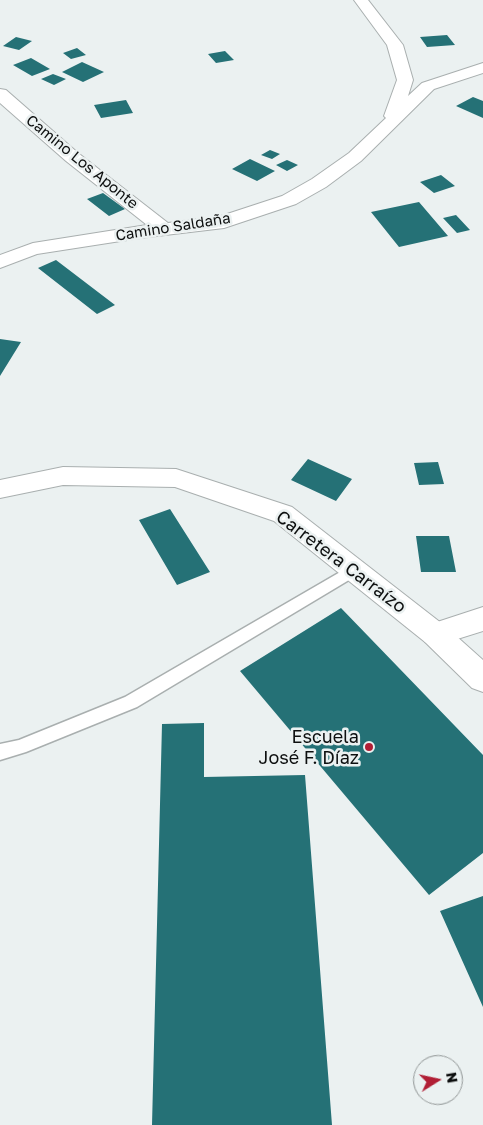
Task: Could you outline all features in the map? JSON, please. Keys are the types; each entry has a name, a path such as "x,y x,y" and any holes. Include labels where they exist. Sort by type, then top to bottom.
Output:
{"street":[{"path":"362,0 395,46 405,80 391,120"},
{"name":"Camino Saldaña","path":"0,262 33,249 224,222 289,200 320,183 355,157 428,86 483,68"},
{"name":"Camino Los Aponte","path":"0,94 72,157 164,229"},
{"name":"Carretera Carraízo","path":"0,489 63,476 176,478 283,514 436,634 483,680"},
{"path":"436,634 483,619"}],"lane":[{"path":"0,752 20,747 131,702 354,570"}],"building":[{"path":"447,35 455,45 427,47 420,37"},
{"path":"16,37 32,41 19,50 3,46"},
{"path":"77,48 86,55 71,59 63,53"},
{"path":"225,51 234,60 216,63 208,54"},
{"path":"31,58 50,69 32,76 13,65"},
{"path":"82,62 104,72 83,82 62,72"},
{"path":"53,74 66,79 54,85 41,79"},
{"path":"473,97 483,101 483,118 456,106"},
{"path":"126,100 133,113 101,118 94,105"},
{"path":"270,150 280,154 272,159 261,155"},
{"path":"250,159 275,171 257,181 232,169"},
{"path":"287,160 298,165 287,171 276,165"},
{"path":"441,175 455,186 434,193 420,182"},
{"path":"103,193 125,209 109,216 87,199"},
{"path":"419,202 448,236 399,247 371,212"},
{"path":"456,215 470,230 457,233 443,218"},
{"path":"56,260 115,305 97,314 38,268"},
{"path":"0,339 21,342 0,376"},
{"path":"308,459 352,479 336,501 291,480"},
{"path":"438,462 444,484 419,485 414,463"},
{"path":"170,509 210,572 177,585 139,520"},
{"path":"416,536 449,536 456,572 421,572"},
{"path":"341,608 483,755 483,853 429,895 240,671"},
{"path":"204,723 204,777 305,775 332,1125 152,1125 162,724"},
{"path":"483,896 483,1007 440,911"}],"place":[{"name":"Escuela José F. Díaz","path":"369,747"}]}
